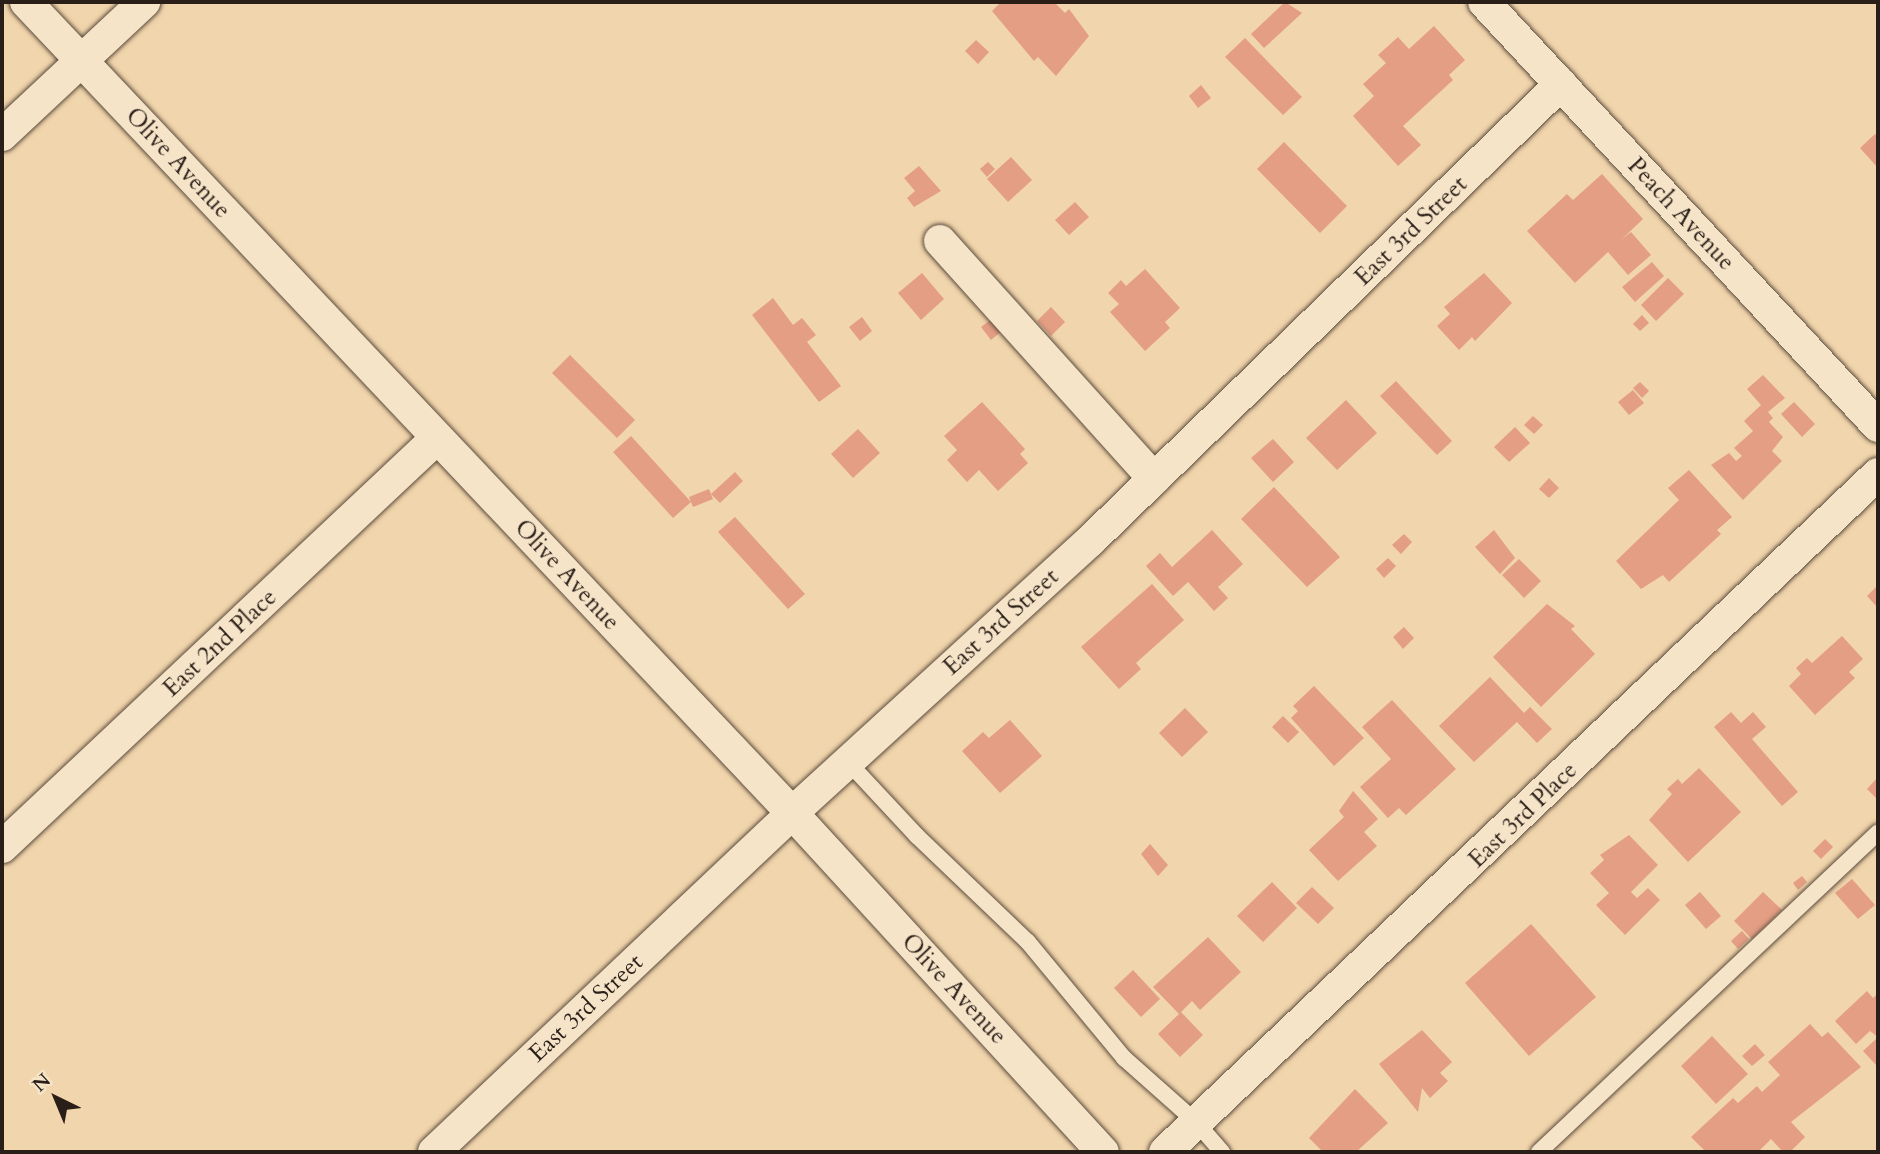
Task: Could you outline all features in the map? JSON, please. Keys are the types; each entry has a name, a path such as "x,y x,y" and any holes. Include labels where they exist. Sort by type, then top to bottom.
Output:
{"street":[{"name":"Olive Avenue","path":"26,2 792,813 1103,1152"},
{"path":"2,135 144,2"},
{"name":"Peach Avenue","path":"1484,2 1878,426"},
{"name":"East 3rd Street","path":"434,1152 792,813 1154,479 1561,84"},
{"path":"940,241 1154,479"},
{"name":"East 2nd Place","path":"2,847 437,438"},
{"name":"East 3rd Place","path":"1165,1152 1430,905 1878,474"}],"lane":[{"path":"848,762 917,836 1028,942 1124,1058 1196,1122 1222,1152"},
{"path":"1539,1152 1878,832"}],"building":[{"path":"1001,2 1054,2 1065,13 1069,9 1089,36 1056,76 1038,57 1034,61 992,11"},
{"path":"1285,2 1302,13 1264,48 1251,34"},
{"path":"1434,26 1465,60 1449,75 1453,80 1403,126 1421,145 1398,166 1353,116 1374,96 1363,84 1386,63 1378,55 1398,37 1409,49"},
{"path":"1245,38 1302,97 1283,115 1225,57"},
{"path":"976,40 989,52 978,64 965,51"},
{"path":"1201,85 1211,98 1198,108 1189,96"},
{"path":"1875,134 1878,137 1878,168 1860,148"},
{"path":"1284,142 1347,206 1320,233 1257,169"},
{"path":"1011,157 1032,180 1008,202 987,179"},
{"path":"988,162 995,169 987,177 980,169"},
{"path":"919,166 941,191 914,207 907,198 915,191 904,178"},
{"path":"1602,174 1643,219 1621,240 1631,232 1651,255 1628,275 1608,252 1575,283 1527,231 1567,194 1573,200"},
{"path":"1075,202 1089,217 1069,235 1055,220"},
{"path":"1652,262 1664,276 1635,302 1622,287"},
{"path":"1145,269 1180,308 1165,322 1170,328 1145,351 1110,312 1119,304 1108,293 1121,280 1126,286"},
{"path":"922,273 944,299 921,320 898,293"},
{"path":"1484,273 1512,303 1475,341 1472,337 1459,350 1437,326 1450,314 1444,307"},
{"path":"1668,278 1684,294 1656,321 1641,305"},
{"path":"773,298 793,325 802,318 816,335 807,342 841,386 819,402 752,315"},
{"path":"1051,307 1065,322 1051,336 1037,321"},
{"path":"1642,315 1649,323 1640,331 1633,324"},
{"path":"862,317 872,331 860,341 849,327"},
{"path":"993,318 1003,330 991,340 981,327"},
{"path":"570,355 635,420 617,438 552,373"},
{"path":"1763,375 1785,398 1768,412 1773,418 1769,422 1783,437 1772,451 1782,461 1743,500 1711,465 1729,453 1736,461 1742,456 1734,448 1753,431 1744,421 1761,405 1747,389"},
{"path":"1396,381 1452,441 1437,455 1380,396"},
{"path":"1640,382 1649,391 1642,398 1633,388"},
{"path":"1633,390 1644,403 1629,415 1618,402"},
{"path":"1346,400 1377,433 1337,470 1306,438"},
{"path":"982,402 1025,449 1020,454 1028,463 998,491 979,470 967,482 947,460 957,450 944,436"},
{"path":"1794,402 1815,424 1802,437 1781,414"},
{"path":"1533,416 1543,425 1534,434 1524,425"},
{"path":"1515,427 1530,443 1509,462 1494,447"},
{"path":"858,429 880,453 853,478 831,454"},
{"path":"631,436 691,502 673,518 613,452"},
{"path":"1273,439 1294,462 1273,482 1251,458"},
{"path":"1689,470 1732,517 1717,530 1721,534 1669,582 1663,575 1641,589 1616,561 1679,500 1668,488"},
{"path":"735,472 743,481 720,503 711,494"},
{"path":"1549,478 1559,488 1549,498 1539,489"},
{"path":"1274,487 1340,557 1307,587 1241,519"},
{"path":"709,489 713,499 693,507 689,497"},
{"path":"735,517 805,594 788,609 718,532"},
{"path":"1212,530 1243,564 1218,587 1228,598 1214,611 1188,582 1173,596 1146,566 1160,553 1172,567"},
{"path":"1494,530 1515,558 1500,574 1475,547"},
{"path":"1404,534 1412,542 1401,554 1392,545"},
{"path":"1388,558 1396,566 1384,578 1376,569"},
{"path":"1519,559 1541,581 1524,598 1502,575"},
{"path":"1152,584 1184,620 1136,663 1141,669 1119,689 1081,647"},
{"path":"1878,585 1878,608 1867,596"},
{"path":"1547,604 1575,626 1571,629 1595,654 1541,707 1493,657"},
{"path":"1404,627 1414,638 1403,649 1393,637"},
{"path":"1842,636 1863,659 1849,672 1855,678 1815,715 1789,686 1801,674 1796,668 1807,658 1812,663"},
{"path":"1490,677 1524,713 1530,707 1552,729 1537,743 1517,722 1474,762 1439,726"},
{"path":"1314,686 1364,738 1334,766 1291,718 1298,711 1293,706"},
{"path":"1392,700 1456,769 1406,815 1399,808 1388,818 1360,787 1391,759 1362,727"},
{"path":"1185,708 1208,732 1182,757 1159,733"},
{"path":"1731,712 1741,723 1753,712 1766,727 1752,739 1798,792 1782,806 1714,727"},
{"path":"1283,716 1299,732 1288,743 1272,727"},
{"path":"1010,720 1042,756 1000,793 962,751 983,732 989,738"},
{"path":"1699,768 1741,812 1688,862 1649,820 1672,794 1667,789 1678,779 1682,784"},
{"path":"1878,777 1878,800 1867,789"},
{"path":"1353,791 1378,819 1364,832 1377,846 1338,881 1309,850 1344,817 1339,811"},
{"path":"1629,835 1658,865 1631,892 1637,898 1648,888 1660,900 1625,935 1596,905 1609,893 1590,873 1604,860 1600,855"},
{"path":"1825,839 1833,847 1821,859 1813,851"},
{"path":"1150,844 1168,865 1158,876 1141,854"},
{"path":"1802,876 1807,882 1798,890 1793,883"},
{"path":"1852,879 1875,905 1858,919 1835,893"},
{"path":"1272,882 1297,908 1263,942 1237,916"},
{"path":"1312,887 1334,908 1318,924 1296,903"},
{"path":"1700,892 1721,916 1706,929 1685,905"},
{"path":"1763,892 1782,910 1752,939 1734,921"},
{"path":"1531,924 1596,997 1529,1056 1465,983"},
{"path":"1742,931 1749,939 1738,949 1731,941"},
{"path":"1208,937 1241,972 1200,1010 1192,1001 1181,1012 1203,1035 1180,1057 1158,1034 1179,1014 1153,987"},
{"path":"1133,970 1160,999 1141,1017 1114,988"},
{"path":"1867,991 1873,998 1878,993 1878,1037 1870,1031 1856,1044 1835,1021"},
{"path":"1810,1024 1822,1037 1828,1032 1861,1067 1791,1122 1805,1137 1790,1152 1783,1152 1771,1139 1758,1152 1706,1152 1691,1137 1733,1098 1738,1103 1757,1086 1762,1092 1780,1075 1768,1062"},
{"path":"1422,1030 1452,1062 1440,1073 1448,1081 1430,1098 1422,1088 1418,1112 1379,1064"},
{"path":"1712,1036 1748,1074 1716,1104 1681,1066"},
{"path":"1876,1039 1878,1041 1878,1067 1863,1051"},
{"path":"1755,1044 1765,1055 1752,1066 1742,1056"},
{"path":"1355,1089 1388,1123 1356,1152 1323,1152 1309,1138"}]}
